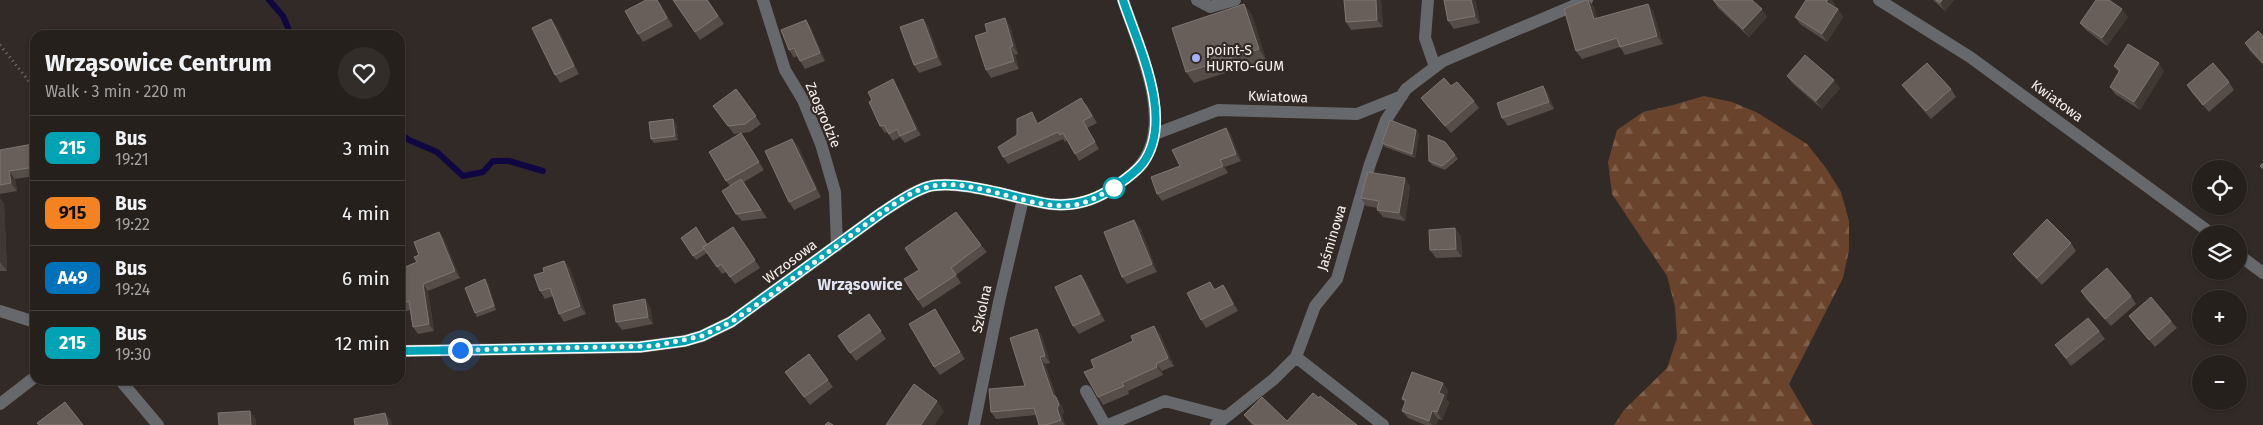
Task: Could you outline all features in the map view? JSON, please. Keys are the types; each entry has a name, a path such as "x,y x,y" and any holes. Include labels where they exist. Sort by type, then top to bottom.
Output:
{"street":[{"name":"Zaogrodzie","path":"763,0 786,70 803,100 821,144 835,192 837,246"},
{"path":"1124,0 1151,85 1155,104 1155,134"},
{"path":"1197,0 1210,7 1235,0"},
{"path":"1428,0 1425,38 1435,67 1443,61 1587,0"},
{"name":"Kwiatowa","path":"1879,0 1970,57 2200,225"},
{"name":"Jaśminowa","path":"1216,425 1274,379 1296,356 1315,306 1337,279 1386,120 1406,89 1435,67"},
{"name":"Kwiatowa","path":"1155,134 1218,110 1357,114 1402,96"},
{"name":"Wrzosowa","path":"405,351 640,347 685,341 702,336 731,322 903,199 927,187 962,185 1023,199 1064,205 1079,204 1114,188 1139,167 1149,152 1155,134"},
{"name":"Szkolna","path":"974,425 999,302 1023,199"},
{"path":"2247,261 2263,273"},
{"path":"0,311 30,320"},
{"path":"1296,356 1383,425"},
{"path":"0,404 30,381"},
{"path":"124,385 158,425"},
{"path":"1086,391 1106,425 1165,401 1226,417"}],"path":[{"path":"0,45 30,83"}],"green space":[{"path":"1704,96 1732,102 1758,113 1807,144 1826,168 1841,192 1849,221 1849,250 1843,278 1789,384 1813,425 1614,425 1624,410 1667,368 1677,338 1675,307 1667,276 1612,194 1608,162 1617,130 1643,112"}],"building":[{"path":"646,0 657,0 667,18 638,34 625,11"},
{"path":"673,0 707,0 718,16 695,32"},
{"path":"1344,0 1376,0 1377,20 1346,22"},
{"path":"1444,0 1471,0 1475,16 1448,21"},
{"path":"1588,0 1594,19 1648,4 1657,36 1620,47 1617,38 1576,51 1564,9"},
{"path":"1713,0 1752,0 1762,9 1743,29"},
{"path":"1806,0 1828,0 1826,2 1838,9 1822,34 1795,17"},
{"path":"2096,0 2109,0 2122,9 2102,38 2080,23"},
{"path":"1244,4 1259,49 1186,72 1172,28"},
{"path":"1005,18 1013,46 1010,47 1014,61 986,70 975,36 987,32 985,24"},
{"path":"551,19 574,66 555,75 532,28"},
{"path":"923,19 937,57 914,65 900,27"},
{"path":"806,20 820,53 800,61 794,48 789,50 781,30"},
{"path":"2258,31 2263,36 2263,63 2245,43"},
{"path":"2128,44 2159,63 2134,102 2110,87 2120,70 2114,66"},
{"path":"1805,55 1834,80 1816,101 1787,76"},
{"path":"1927,63 1951,89 1926,111 1902,85"},
{"path":"2213,63 2229,82 2203,105 2187,85"},
{"path":"1444,78 1451,86 1457,82 1474,101 1445,126 1421,98"},
{"path":"893,79 916,129 900,136 897,129 889,134 884,125 880,126 869,102 872,100 868,92"},
{"path":"1543,86 1549,102 1502,118 1497,103"},
{"path":"736,89 756,116 745,124 728,126 713,106"},
{"path":"1081,98 1092,116 1083,121 1095,142 1075,154 1063,133 1060,135 1058,132 1003,157 998,147 1017,135 1017,119 1032,112 1037,124"},
{"path":"673,119 675,136 651,139 649,122"},
{"path":"1390,120 1416,130 1412,154 1382,143"},
{"path":"1226,128 1236,154 1220,160 1223,166 1157,194 1151,177 1180,166 1172,150"},
{"path":"741,133 759,162 726,181 709,152"},
{"path":"1428,135 1445,142 1455,155 1442,166 1429,161"},
{"path":"792,139 816,189 789,202 765,151"},
{"path":"30,145 30,168 9,171 11,183 0,185 0,150"},
{"path":"1368,172 1405,178 1399,213 1377,210 1379,201 1361,198"},
{"path":"741,179 761,210 736,214 722,191"},
{"path":"956,212 981,245 951,268 956,275 918,300 904,279 919,270 905,248"},
{"path":"2047,219 2071,243 2037,278 2013,254"},
{"path":"1134,220 1152,264 1122,277 1104,232"},
{"path":"696,227 707,245 693,256 681,238"},
{"path":"733,227 755,260 730,277 721,264 717,267 703,247"},
{"path":"1455,228 1456,249 1430,250 1429,230"},
{"path":"439,232 455,271 423,284 429,324 413,327 409,301 405,303 405,267 417,262 414,257 419,255 414,242"},
{"path":"564,261 580,306 559,314 550,288 540,291 534,275 544,272 543,268"},
{"path":"2107,268 2131,296 2105,319 2081,291"},
{"path":"1081,275 1100,314 1073,326 1055,287"},
{"path":"485,279 494,306 475,313 465,288"},
{"path":"1210,282 1214,290 1223,285 1233,304 1201,320 1187,293"},
{"path":"2151,297 2171,321 2149,340 2129,316"},
{"path":"645,299 648,317 616,322 613,305"},
{"path":"935,309 960,352 934,367 909,324"},
{"path":"869,314 881,331 850,353 838,336"},
{"path":"2088,318 2099,331 2066,358 2055,345"},
{"path":"1154,326 1168,358 1156,364 1157,367 1122,383 1124,386 1098,397 1084,372 1094,368 1091,360 1133,341 1131,336"},
{"path":"1037,329 1045,356 1040,357 1053,395 1056,397 1059,405 1057,408 1061,420 1046,425 1039,425 1034,408 991,412 989,389 1025,386 1010,338"},
{"path":"809,354 828,380 804,397 785,372"},
{"path":"1412,372 1443,383 1439,393 1444,395 1437,412 1432,411 1429,421 1402,411 1406,400 1402,399"},
{"path":"914,384 937,401 921,425 886,425"},
{"path":"1313,393 1319,398 1320,396 1357,425 1255,425 1244,415 1262,397 1287,421"},
{"path":"65,402 83,425 39,425 37,423"},
{"path":"250,411 251,425 219,425 218,413"},
{"path":"385,413 388,425 355,425 354,419"}],"waterway":[{"path":"269,0 283,16 289,30"},
{"path":"405,137 437,152 463,176 483,172 493,161 509,161 543,171"}],"bus line":[{"name":"215","path":"405,351 640,347 685,341 702,336 731,322 881,213 927,187 946,184 962,185 1023,199 1064,205 1079,204 1095,198 1114,188 1139,167 1149,152 1155,134 1155,104 1151,85 1123,0"}],"place":[{"name":"point-S HURTO-GUM","path":"1196,58"}],"district":[{"name":"Wrząsowice","path":"860,284"}],"route":[{"path":"460,350 654,346 702,336 731,322 881,213 927,187 946,184 962,185 1023,199 1064,205 1079,204 1114,188"}]}
